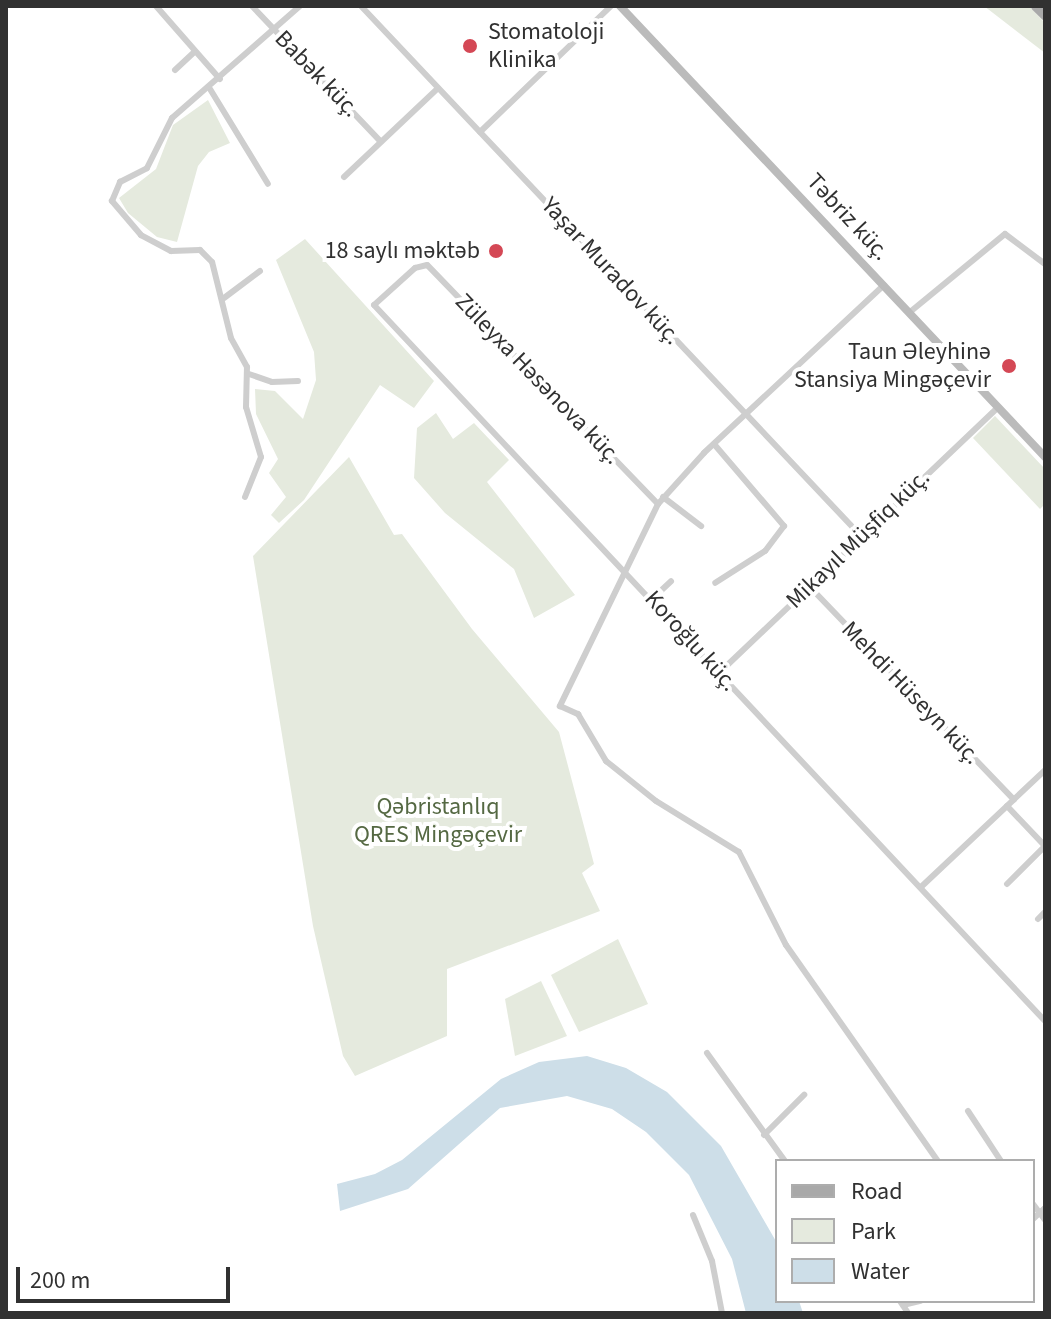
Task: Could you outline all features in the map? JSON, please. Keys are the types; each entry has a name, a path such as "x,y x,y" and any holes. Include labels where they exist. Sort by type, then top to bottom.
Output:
{"main road":[{"name":"Təbriz küç.","path":"620,6 1045,457"},
{"path":"1035,6 1045,16"}],"street":[{"path":"156,6 220,79"},
{"name":"Babək küç.","path":"252,6 381,142"},
{"path":"245,497 261,457 246,407 249,374 231,338 224,298 206,253 158,245 141,235 112,201 120,182 147,168 172,118 210,89 300,6"},
{"name":"Yaşar Muradov küç.","path":"361,6 861,536"},
{"path":"480,132 611,6"},
{"path":"175,70 194,52"},
{"path":"344,177 438,88"},
{"path":"210,89 268,184"},
{"path":"910,312 1005,234 1045,264"},
{"name":"Züleyxa Həsənova küç.","path":"415,268 427,265 660,500"},
{"name":"Koroğlu küç.","path":"415,268 374,310 628,570 719,673 1045,1021"},
{"path":"224,298 260,271"},
{"path":"884,285 714,444 660,500 560,706 578,714 606,761 656,801 739,852 786,945 937,1159"},
{"path":"249,374 272,382 298,381"},
{"name":"Mikayıl Müşfiq küç.","path":"719,673 998,407"},
{"path":"714,444 784,526 765,551 715,583"},
{"path":"660,500 701,526"},
{"path":"652,599 671,581"},
{"name":"Mehdi Hüseyn küç.","path":"809,586 1014,800"},
{"path":"921,887 1045,770"},
{"path":"1007,806 1045,846 1007,884"},
{"path":"1038,919 1045,912"},
{"path":"707,1053 783,1159"},
{"path":"764,1135 804,1095"},
{"path":"968,1111 1000,1159"},
{"path":"1042,1210 1045,1220"},
{"path":"693,1215 712,1261 722,1313"},
{"path":"902,1303 908,1313"}],"green space":[{"path":"984,6 1029,6 1045,23 1045,53"},
{"path":"208,100 230,143 209,152 198,166 177,242 157,237 128,213 119,198 156,169 173,125"},
{"path":"305,239 434,381 414,408 380,385 304,500 279,523 271,515 286,497 269,473 278,459 256,414 255,389 275,391 303,419 316,380 314,352 276,260"},
{"path":"436,413 453,439 474,423 509,460 487,482 575,595 534,618 514,569 445,513 414,478 417,428"},
{"path":"995,416 1045,469 1045,504 1040,509 973,438"},
{"name":"Qəbristanlıq QRES Mingəçevir","path":"349,457 394,535 402,534 472,629 559,732 594,864 582,873 600,911 447,969 447,1036 355,1076 343,1056 313,926 253,556"},
{"path":"618,939 648,1004 579,1032 551,975"},
{"path":"541,981 567,1036 515,1056 505,999"}],"water":[{"path":"587,1056 626,1068 667,1092 721,1146 775,1240 775,1303 800,1303 803,1313 746,1313 732,1259 689,1175 646,1132 612,1109 567,1096 500,1108 408,1189 340,1211 337,1184 375,1174 402,1160 501,1079 539,1062"}],"place":[{"name":"Stomatoloji Klinika","path":"470,46"},
{"name":"18 saylı məktəb","path":"496,251"},
{"name":"Taun Əleyhinə Stansiya Mingəçevir","path":"1009,366"}]}
